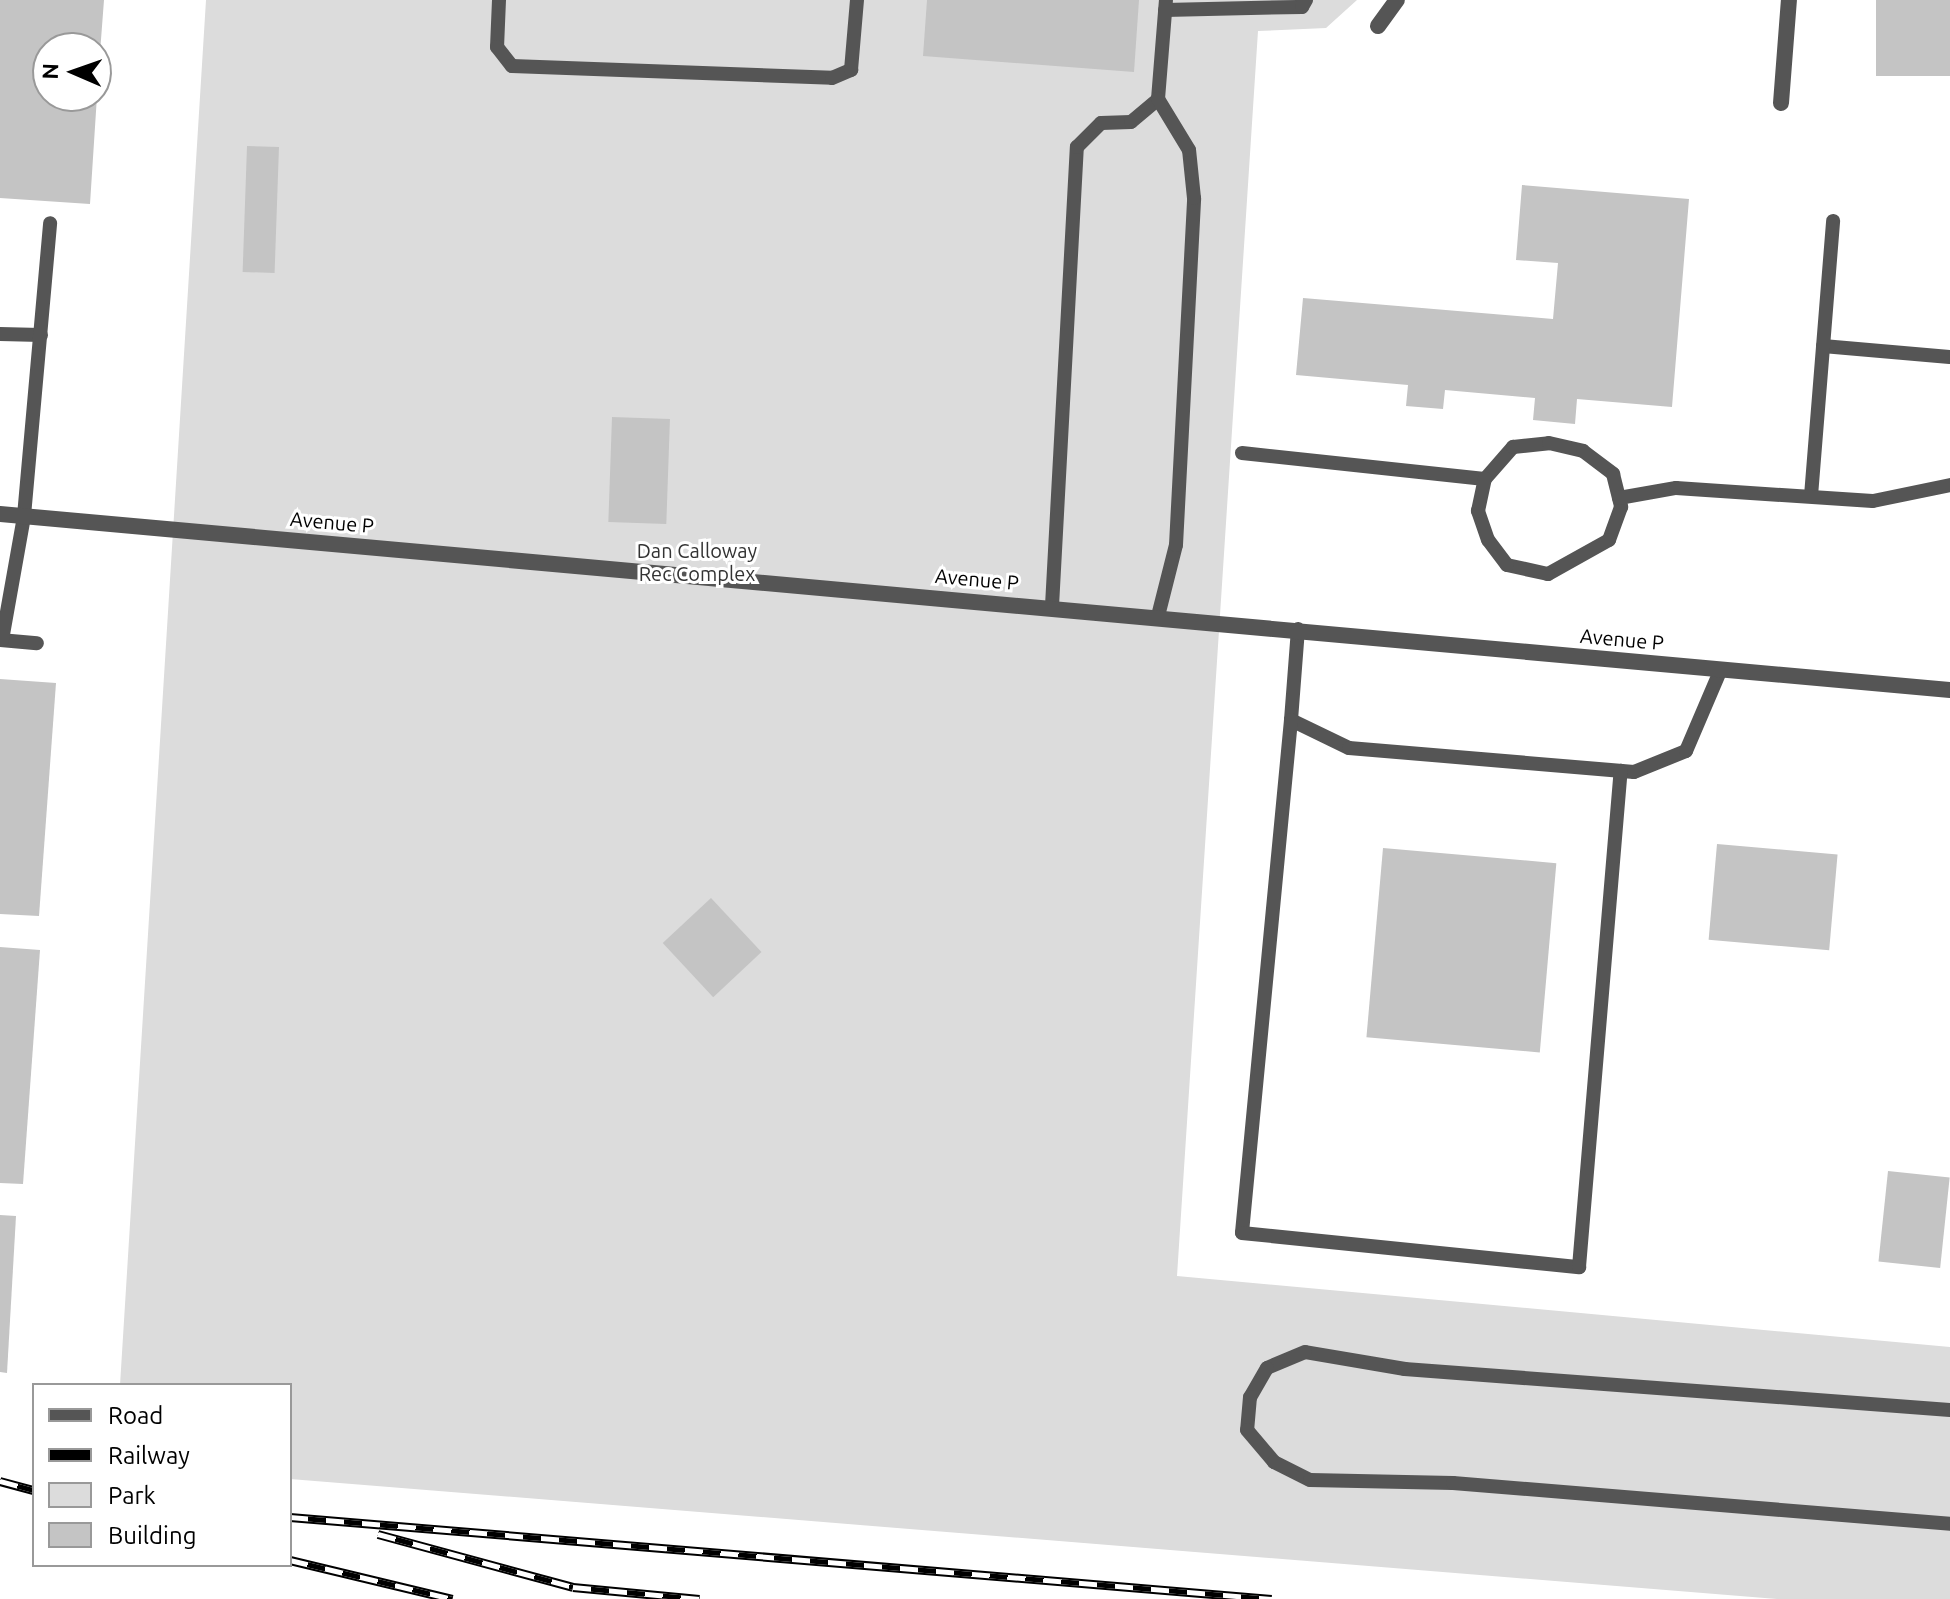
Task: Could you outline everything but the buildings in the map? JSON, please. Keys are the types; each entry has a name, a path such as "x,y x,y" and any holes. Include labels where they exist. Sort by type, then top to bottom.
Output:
{"street":[{"path":"1378,26 1397,0"},
{"path":"1781,103 1789,0"},
{"name":"Avenue P","path":"0,514 1052,606 1950,690"}],"lane":[{"path":"499,0 497,47 512,66 832,78 851,70 857,0"},
{"path":"1158,616 1176,545 1194,198 1189,150 1158,99 1165,5 1302,7 1306,0"},
{"path":"1052,606 1077,147 1101,123 1131,122 1158,99"},
{"path":"1811,496 1833,221"},
{"path":"37,643 1,640 24,516 50,223"},
{"path":"0,334 41,335"},
{"path":"1823,346 1950,357"},
{"path":"1549,443 1583,451 1613,474 1619,498 1609,540 1548,574 1507,565 1488,540 1478,511 1485,479 1513,447 1549,443"},
{"path":"1242,453 1485,479"},
{"path":"1619,498 1676,488 1873,501 1950,485"},
{"path":"1298,629 1242,1233 1579,1267 1621,771"},
{"path":"1291,720 1349,748 1621,771 1686,751 1721,669"},
{"path":"1950,1410 1405,1369 1305,1352 1267,1368 1250,1397 1247,1430 1274,1462 1310,1480 1453,1483 1950,1524"}],"green space":[{"name":"Dan Calloway Rec Complex","path":"206,0 1357,0 1326,28 1258,31 1177,1276 1950,1347 1950,1599 1777,1599 292,1479 292,1383 120,1383"}],"railway":[{"path":"0,1481 32,1489"},
{"path":"292,1517 1272,1599"},
{"path":"378,1534 573,1587 699,1599"},
{"path":"292,1560 452,1599"}]}
